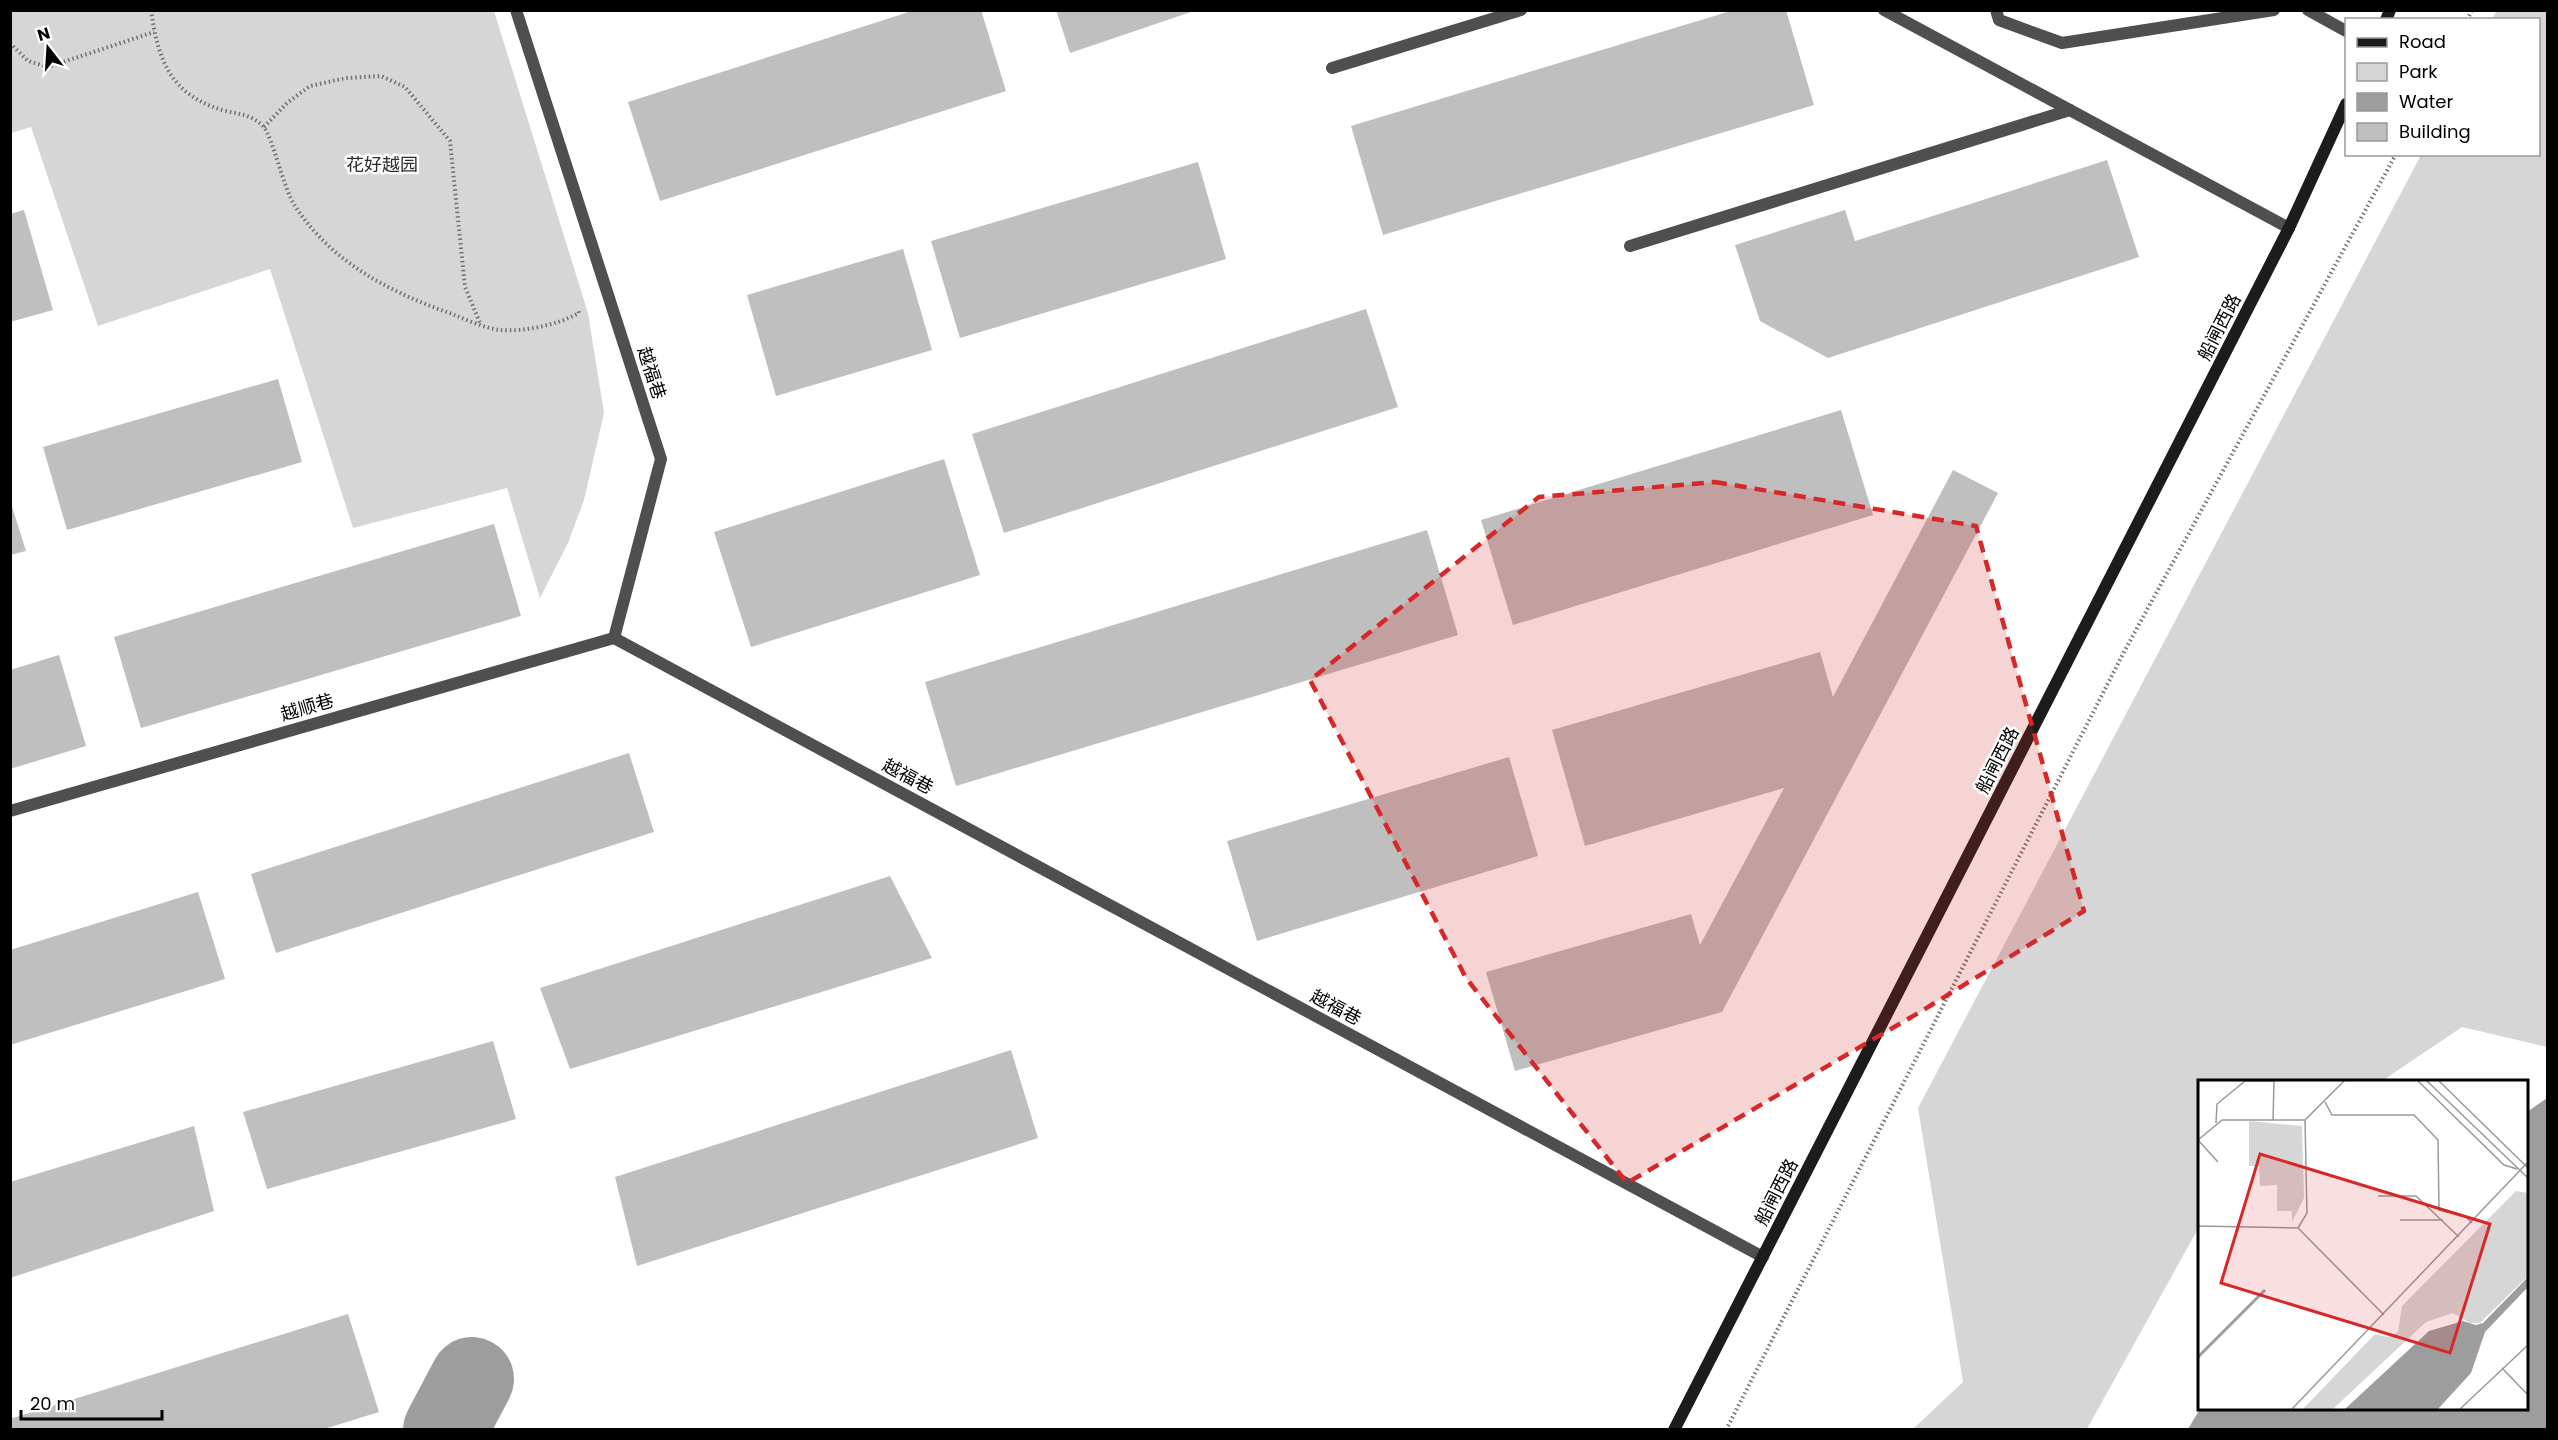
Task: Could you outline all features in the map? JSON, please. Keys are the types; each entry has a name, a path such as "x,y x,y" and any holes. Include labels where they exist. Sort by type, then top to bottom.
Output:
{"street":[{"name":"越福巷","path":"516,10 661,459 614,638 1762,1257"},
{"path":"1332,68 1521,10"},
{"path":"1884,10 2289,228"},
{"path":"1996,10 1999,20 2062,43 2274,10"},
{"path":"2308,10 2345,30"},
{"name":"船闸西路","path":"1674,1430 2289,228 2345,106"},
{"path":"1630,246 2070,110"},
{"name":"越顺巷","path":"10,811 614,638"}],"path":[{"path":"151,10 154,32 165,65 178,87 193,98 222,110 246,114 264,127 294,205 337,254 380,284 499,330 525,329 579,313"},
{"path":"10,43 28,61 48,67 154,32"},
{"path":"264,127 287,103 310,86 346,78 381,76 405,87 450,141 465,287 480,324"},
{"path":"1726,1430 2119,662 2395,156"}],"highlighted area":[{"path":"1715,482 1976,526 2084,911 1920,1012 1627,1183 1466,978 1310,680 1539,497"}],"green space":[{"name":"花好越园","path":"11,10 494,11 588,313 604,413 584,500 568,543 540,598 507,488 353,528 270,269 98,326 31,127 11,133"},
{"path":"2497,11 2548,11 2547,1047 2462,1027 2383,1080 2198,1080 2198,1229 2087,1429 1913,1429 1963,1382 1918,1108 2420,156 2540,156 2540,18 2493,18"}],"water":[{"path":"2547,1098 2547,1429 2188,1429 2199,1410 2528,1410 2528,1111"}],"building":[{"path":"915,10 981,10 1006,91 660,201 628,102"},
{"path":"1056,10 1194,10 1194,11 1070,53"},
{"path":"1734,10 1786,10 1814,105 1383,235 1351,126"},
{"path":"2107,160 2139,257 1828,358 1760,321 1735,245 1845,210 1855,241"},
{"path":"1198,162 1226,259 960,338 931,241"},
{"path":"24,210 53,310 10,322 10,214"},
{"path":"903,249 932,350 776,396 747,295"},
{"path":"1366,309 1398,407 1004,533 972,434"},
{"path":"278,379 302,462 67,530 43,447"},
{"path":"1841,410 1873,515 1513,625 1481,520"},
{"path":"944,459 980,575 751,647 714,532"},
{"path":"1953,470 1998,493 1722,1012 1515,1071 1486,972 1691,914 1700,945 1784,788 1585,846 1552,730 1820,652 1833,697"},
{"path":"10,500 26,551 10,555"},
{"path":"494,524 521,616 141,728 114,637"},
{"path":"1427,530 1458,635 956,786 925,682"},
{"path":"59,655 86,746 10,769 10,670"},
{"path":"629,753 654,832 276,953 251,874"},
{"path":"1509,757 1538,856 1257,941 1227,841"},
{"path":"890,876 932,958 570,1069 540,988"},
{"path":"198,892 225,979 10,1045 10,950"},
{"path":"493,1041 516,1119 267,1189 243,1112"},
{"path":"1011,1050 1038,1138 637,1266 615,1177"},
{"path":"194,1126 214,1211 10,1278 10,1182"},
{"path":"348,1314 379,1412 321,1430 10,1430 10,1419"}],"waterway":[{"path":"445,1430 472,1379"}]}
